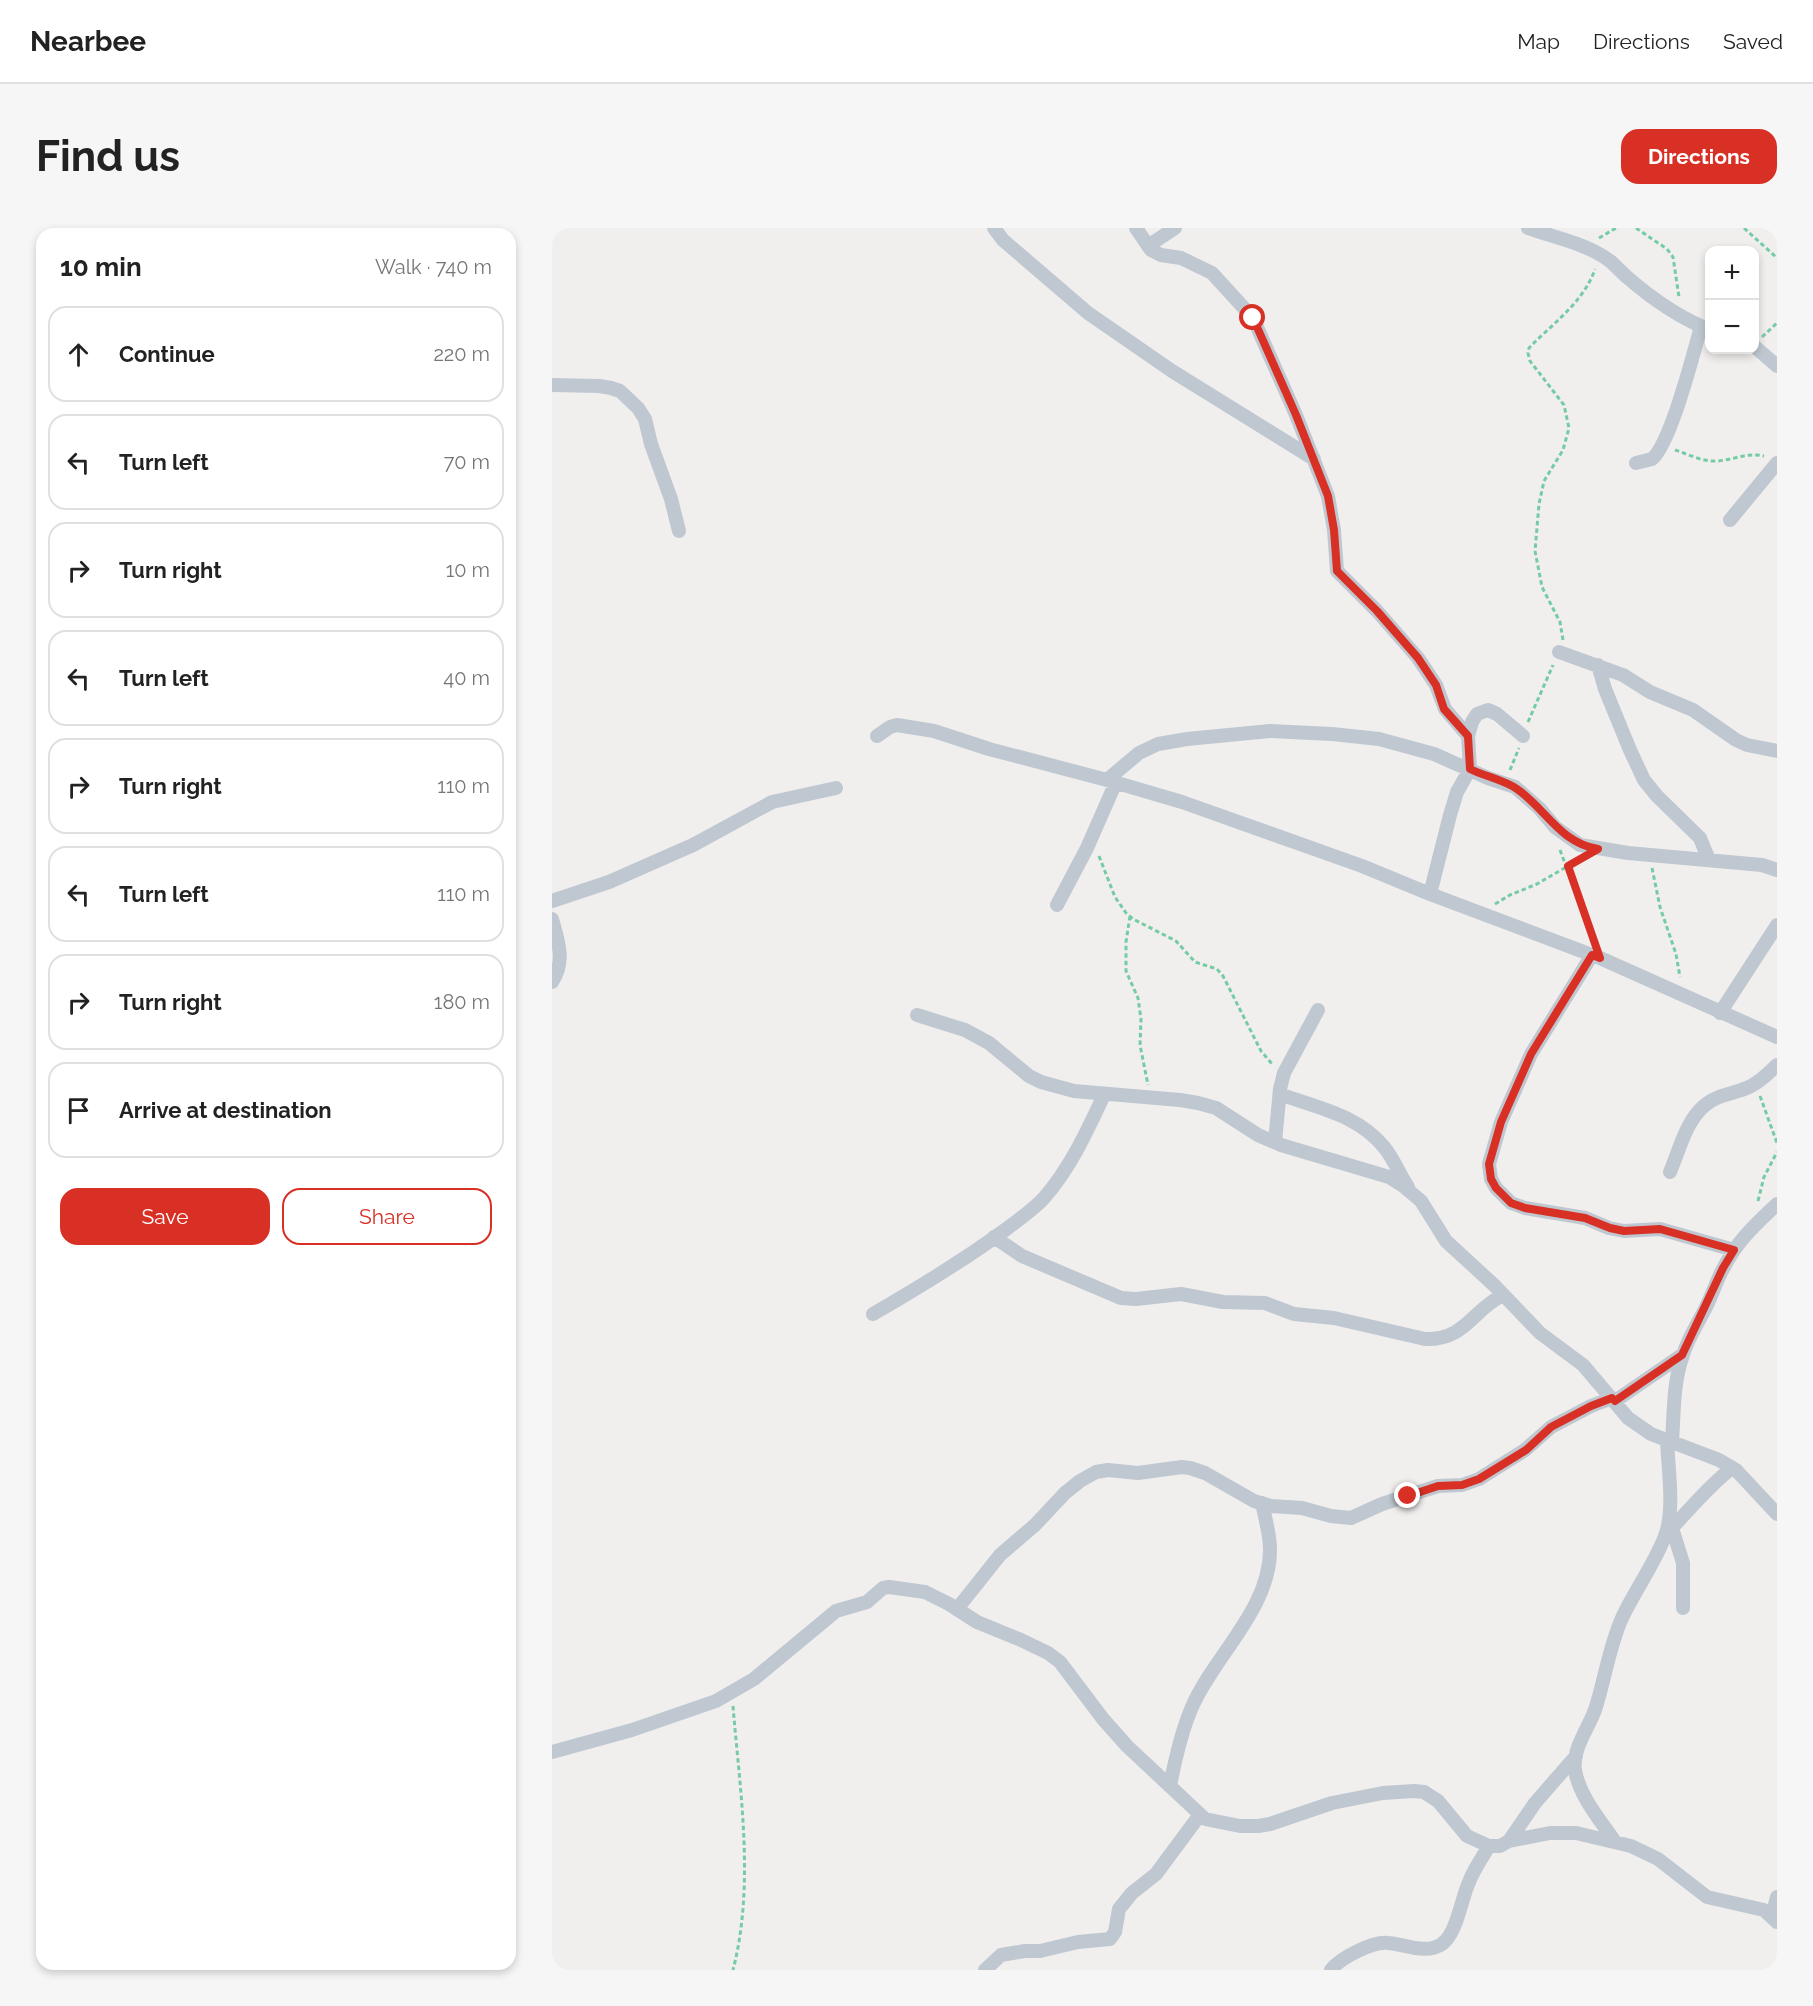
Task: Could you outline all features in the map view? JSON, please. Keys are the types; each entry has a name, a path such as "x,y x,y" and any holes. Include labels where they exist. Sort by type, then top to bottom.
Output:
{"street":[{"path":"994,228 1003,240 1088,313 1172,371 1314,459"},
{"path":"1136,228 1151,250 1161,255 1181,258 1204,268 1219,279 1253,318 1328,496 1334,530 1337,571 1377,611 1418,658 1436,685 1444,709 1468,736"},
{"path":"1148,246 1175,228"},
{"path":"1528,228 1580,245 1599,255 1611,262 1627,278 1659,302 1705,328 1662,445 1652,459 1636,463"},
{"path":"1759,343 1777,366"},
{"path":"552,385 611,388 620,391 639,408 645,419 679,531"},
{"path":"1730,520 1773,460"},
{"path":"1559,652 1623,675 1663,698 1694,710 1736,740 1753,747 1777,751"},
{"path":"1598,665 1605,689 1638,770 1657,796 1700,838 1709,860"},
{"path":"1430,894 1457,792 1470,769 1468,736 1472,722 1477,714 1488,710 1497,714 1523,736"},
{"path":"877,736 897,725 918,728 1182,802 1362,866 1596,956 1777,1037"},
{"path":"1058,905 1091,838 1112,781 1139,753 1158,744 1187,739 1270,731 1379,739 1434,754 1505,783 1524,795 1566,836 1580,845 1598,849 1761,866 1777,870"},
{"path":"552,901 609,882 693,845 772,802 836,788"},
{"path":"552,919 560,950 559,970 552,982"},
{"path":"1720,1013 1777,925"},
{"path":"1596,956 1531,1054 1501,1122 1489,1164 1491,1179 1496,1188 1511,1203 1525,1208 1585,1218 1624,1231 1660,1229 1734,1250"},
{"path":"1275,1142 1284,1073 1318,1010"},
{"path":"918,1015 965,1030 989,1043 1029,1076 1041,1082 1074,1091 1180,1100 1216,1108 1250,1130 1275,1142 1389,1177 1421,1201 1446,1241 1503,1294 1540,1333 1583,1365 1628,1418 1651,1434 1719,1460 1732,1468 1776,1510"},
{"path":"1670,1172 1688,1131 1699,1111 1706,1104 1719,1096 1751,1086 1777,1065"},
{"path":"1280,1094 1346,1117 1364,1127 1383,1146 1412,1192"},
{"path":"873,1314 926,1283 994,1237 1044,1198 1077,1151 1104,1095"},
{"path":"1683,1608 1683,1563 1669,1532 1669,1441 1676,1382 1682,1355 1723,1268 1734,1250 1756,1223 1777,1204"},
{"path":"994,1237 1022,1256 1121,1298 1136,1299 1181,1294 1223,1302 1265,1303 1305,1317 1334,1318 1425,1340 1437,1340 1468,1326 1490,1301 1503,1294"},
{"path":"957,1609 1000,1555 1035,1525 1072,1487 1096,1472 1108,1470 1138,1473 1190,1468 1205,1473 1235,1491 1271,1506 1302,1508 1331,1516 1351,1518 1382,1504 1438,1486 1462,1485 1495,1470 1526,1450 1551,1427 1591,1406 1613,1400 1682,1355"},
{"path":"1615,1842 1580,1785 1575,1769 1576,1756 1594,1711 1605,1665 1622,1618 1669,1532 1712,1484 1732,1468"},
{"path":"1170,1786 1177,1749 1192,1706 1245,1624 1261,1593 1270,1548 1262,1503"},
{"path":"552,1752 632,1730 716,1701 754,1679 836,1611 867,1602 884,1588 905,1588 925,1592 977,1622 1048,1653 1060,1662 1109,1725 1205,1820 1258,1826 1356,1797 1404,1791 1424,1792 1438,1801 1467,1836 1489,1846 1500,1846 1509,1840 1540,1796 1576,1756"},
{"path":"985,1970 1001,1954 1040,1951 1078,1942 1110,1939 1115,1932 1119,1909 1132,1893 1156,1874 1199,1816"},
{"path":"1509,1840 1550,1833 1576,1833 1631,1846 1658,1859 1707,1897 1755,1907 1764,1910 1774,1919"},
{"path":"1331,1970 1338,1963 1377,1944 1388,1942 1416,1948 1440,1946 1448,1938 1468,1884 1489,1846"},
{"path":"1774,1919 1777,1897"}],"path":[{"path":"1636,228 1667,249 1673,257 1682,316"},
{"path":"1744,228 1777,258"},
{"path":"1505,783 1563,642 1564,634 1542,587 1535,551 1539,504 1544,481 1563,450 1569,428 1564,405 1530,362 1528,353 1529,348 1585,291 1592,279 1599,255"},
{"path":"1759,341 1777,323"},
{"path":"1662,445 1706,460 1722,460 1743,454 1754,454 1773,460"},
{"path":"1091,838 1115,897 1130,916 1176,941 1195,962 1217,969 1223,976 1261,1051 1284,1073"},
{"path":"1481,912 1510,895 1537,884 1598,849"},
{"path":"1648,854 1669,936 1676,954 1682,995"},
{"path":"1568,866 1596,956"},
{"path":"1130,916 1126,942 1126,971 1138,998 1141,1019 1140,1045 1151,1098"},
{"path":"1756,1083 1777,1143"},
{"path":"1756,1223 1764,1177 1777,1152"},
{"path":"731,1692 744,1884 740,1943 733,1970"}],"route":[{"path":"1253,318 1296,415 1328,496 1334,530 1337,571 1377,611 1418,658 1436,685 1444,709 1468,736 1470,769 1515,787 1566,836 1580,845 1598,849 1568,866 1600,958 1592,955 1531,1054 1501,1122 1489,1164 1491,1179 1496,1188 1511,1203 1525,1208 1585,1218 1624,1231 1660,1229 1734,1250 1723,1268 1682,1355 1615,1401 1612,1398 1591,1406 1551,1427 1526,1450 1479,1479 1462,1485 1438,1486 1408,1496"}]}
